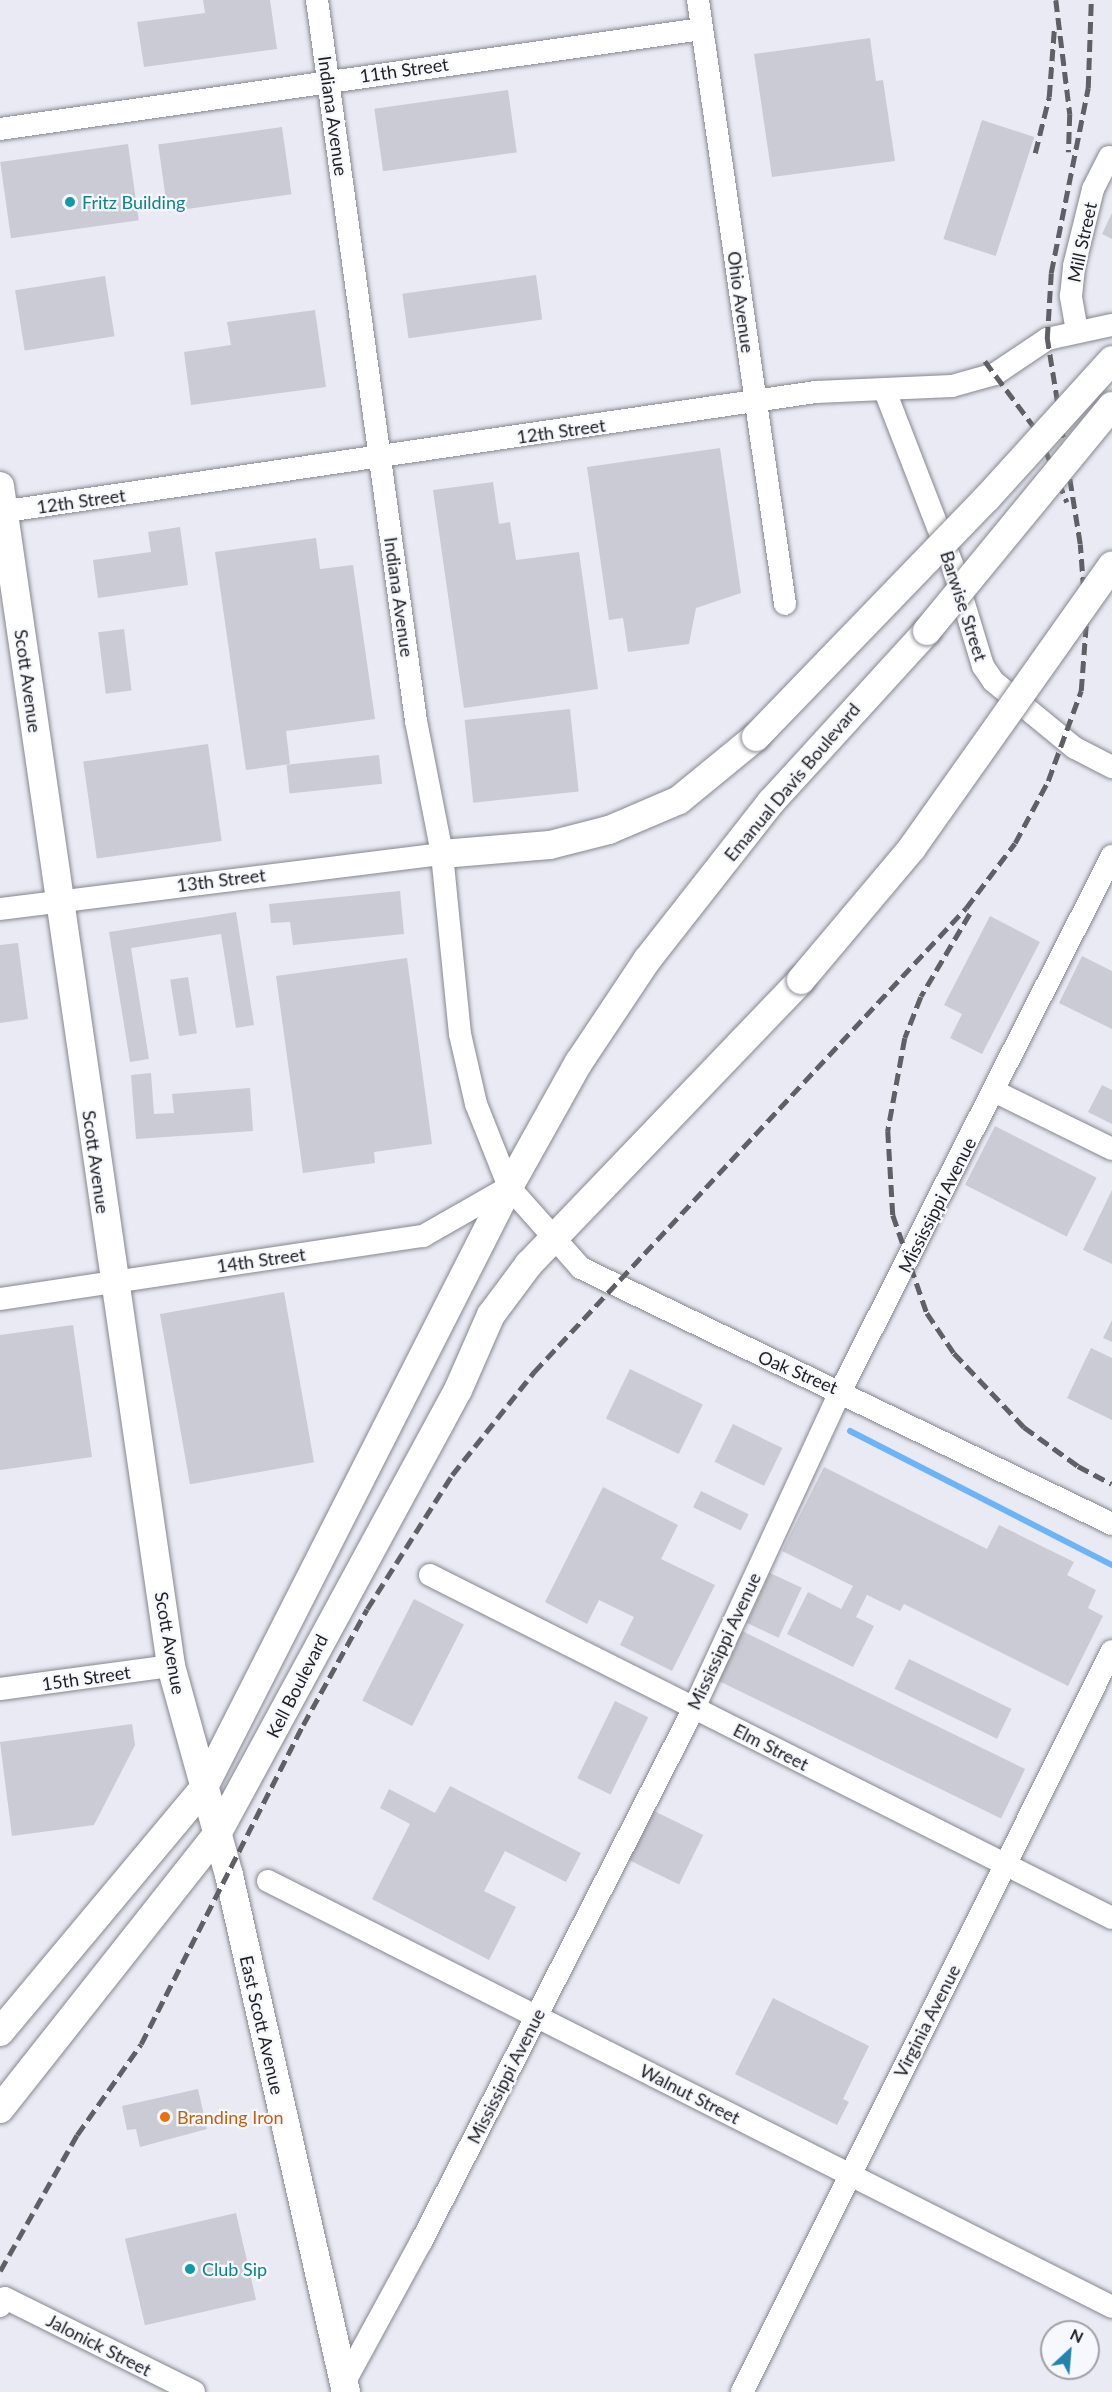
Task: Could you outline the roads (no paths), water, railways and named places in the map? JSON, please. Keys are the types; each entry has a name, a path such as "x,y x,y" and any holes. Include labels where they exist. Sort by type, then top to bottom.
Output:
{"main road":[{"path":"442,854 550,845 609,830 679,800 756,737 987,498 1112,360"},
{"name":"Emanual Davis Boulevard","path":"509,1187 579,1062 647,960 771,802 927,631 1112,406"},
{"name":"Scott Avenue","path":"1,503 113,1282 171,1666 217,1834"},
{"path":"555,1239 801,980 912,848 1112,566"},
{"name":"Kell Boulevard","path":"0,2032 203,1789 509,1187"},
{"name":"Kell Boulevard","path":"0,2109 217,1834 458,1390 491,1315 529,1264 555,1239"},
{"name":"East Scott Avenue","path":"217,1834 345,2387"}],"street":[{"name":"Indiana Avenue","path":"316,0 416,721 442,854 460,1034 476,1104 509,1187"},
{"name":"Ohio Avenue","path":"698,0 785,604"},
{"name":"11th Street","path":"0,129 702,28"},
{"name":"Mill Street","path":"1077,331 1071,296 1074,266 1093,189 1109,157"},
{"name":"12th Street","path":"1,503 380,457 816,392 885,391 952,386 995,374 1047,339 1112,325"},
{"name":"Barwise Street","path":"885,391 952,564 982,666 993,681 1075,748 1109,758"},
{"name":"13th Street","path":"0,909 442,854"},
{"name":"Mississippi Avenue","path":"345,2387 694,1708 841,1390 1112,856"},
{"path":"994,1091 1112,1149"},
{"name":"Oak Street","path":"509,1187 581,1268 726,1341 841,1390 1112,1524"},
{"name":"14th Street","path":"0,1299 423,1236 509,1187"},
{"name":"Elm Street","path":"430,1575 1112,1918"},
{"name":"Virginia Avenue","path":"742,2392 1112,1650"},
{"name":"15th Street","path":"0,1689 171,1666"},
{"name":"Walnut Street","path":"268,1881 1112,2307"},
{"name":"Jalonick Street","path":"2,2302 194,2392"}],"waterway":[{"path":"850,1431 1112,1565"}],"railway":[{"path":"1056,0 1070,114 1069,152"},
{"path":"0,2271 77,2135 141,2044 303,1725 367,1609 452,1475 534,1372 966,908 1015,843 1048,781 1081,691 1086,625 1080,544 1047,339 1051,273 1088,88 1091,0"},
{"path":"1035,153 1049,97 1054,30"},
{"path":"985,361 1038,432 1067,502"},
{"path":"970,914 921,997 905,1038 888,1131 893,1215 927,1313 954,1353 1024,1427 1078,1466 1112,1484"}],"place":[{"name":"Fritz Building","path":"70,202"},
{"name":"Branding Iron","path":"165,2117"},
{"name":"Club Sip","path":"190,2269"}]}
